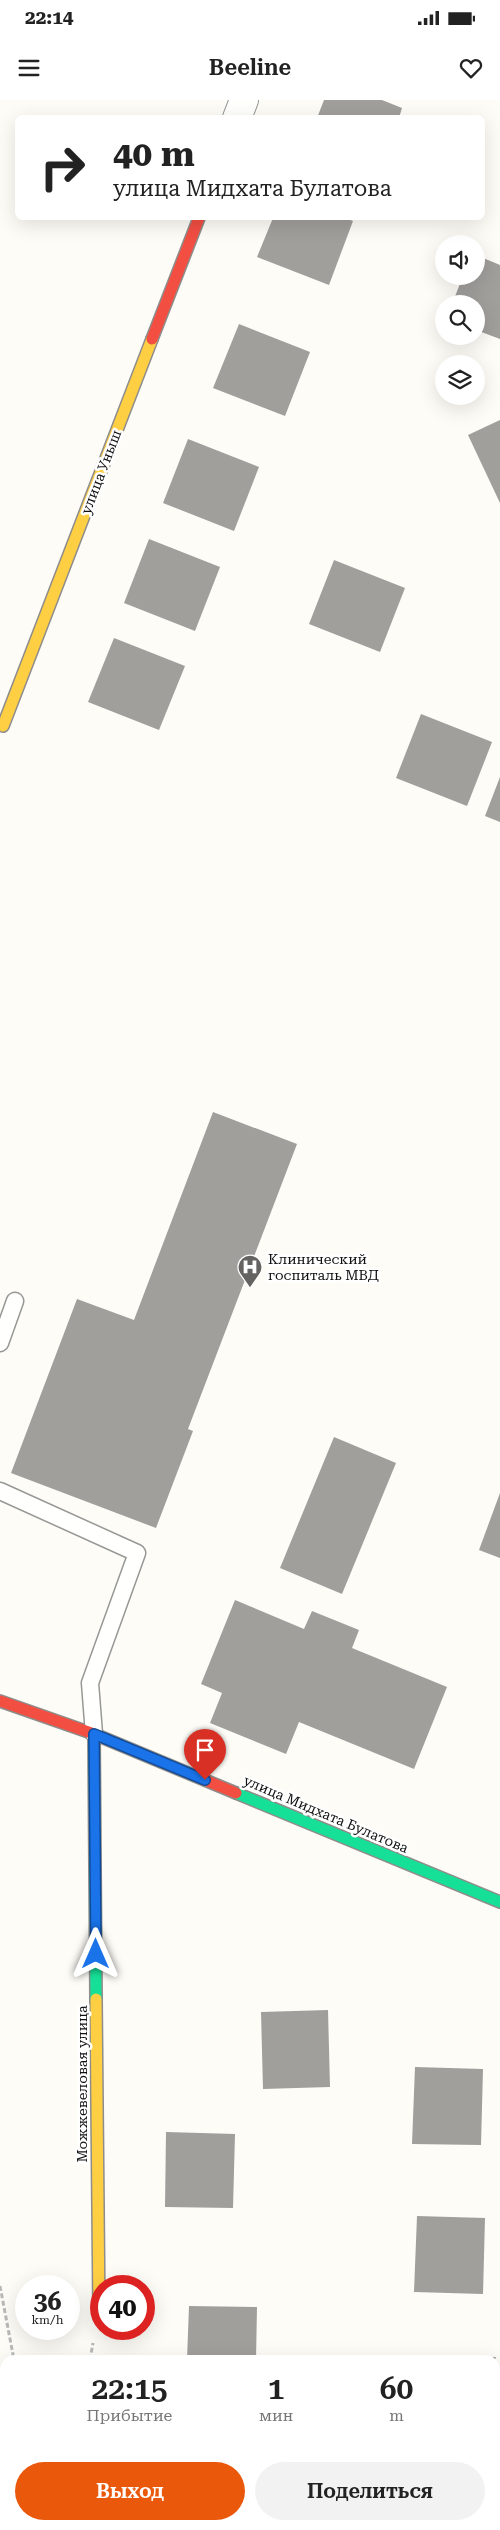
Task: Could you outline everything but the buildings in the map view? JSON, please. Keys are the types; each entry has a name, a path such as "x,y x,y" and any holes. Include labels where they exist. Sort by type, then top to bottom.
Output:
{"street":[{"path":"238,115 244,100"},
{"name":"улица Уныш","path":"3,726 198,220"},
{"name":"улица Мидхата Булатова","path":"0,1701 94,1734 500,1902"},
{"name":"Можжевеловая улица","path":"94,1734 99,2275"}],"lane":[{"path":"0,1343 15,1301"},
{"path":"0,1491 137,1553 90,1683 94,1734"}],"path":[{"path":"0,2286 13,2355"}],"traffic: fast":[{"path":"94,1734 96,1999"},
{"path":"236,1793 500,1902"}],"traffic: slow":[{"path":"3,726 152,339"},
{"path":"96,1999 99,2275"}],"traffic: jam":[{"path":"152,339 198,220"},
{"path":"0,1701 94,1734 236,1793"}],"place":[{"name":"Клинический госпиталь МВД","path":"250,1288"}],"route":[{"path":"96,1954 94,1734 205,1780"}]}
